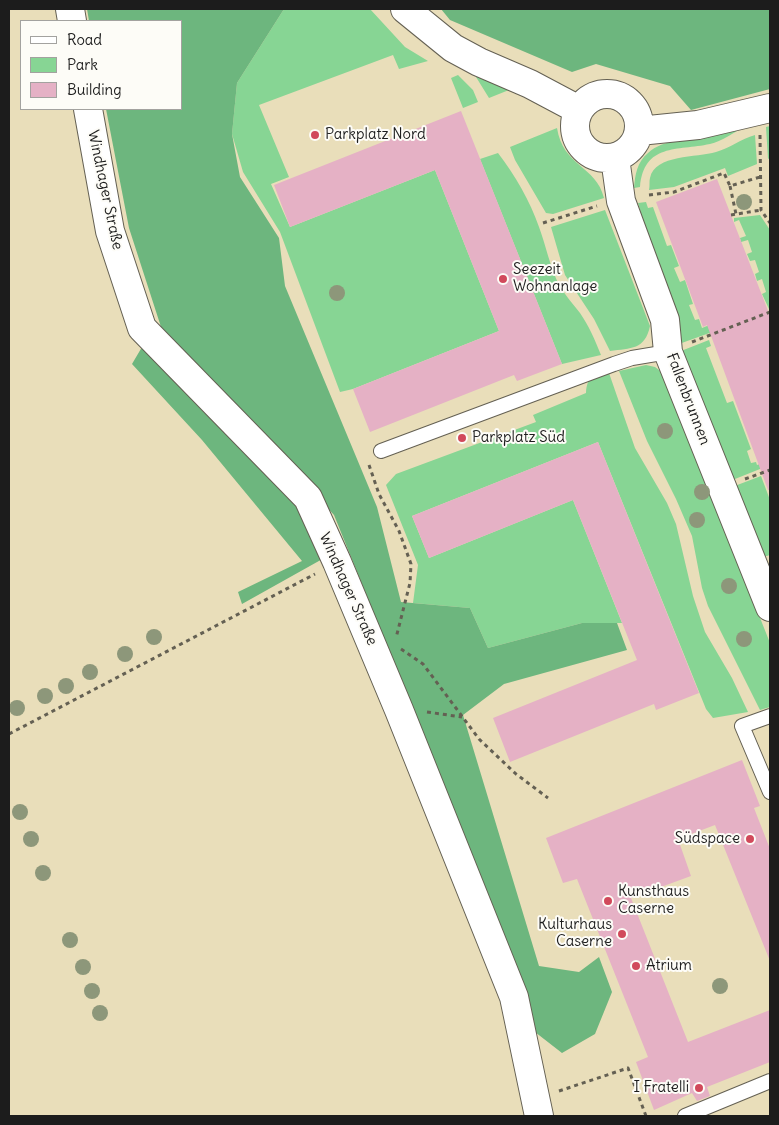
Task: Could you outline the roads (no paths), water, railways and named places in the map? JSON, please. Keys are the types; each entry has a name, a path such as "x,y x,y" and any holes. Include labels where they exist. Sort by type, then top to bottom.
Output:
{"street":[{"path":"405,9 453,48 479,62 530,84 579,110"},
{"path":"612,94 624,99 633,107 639,119 639,131 635,143 626,153 615,158 602,159 590,154 581,146 575,134 575,121 579,110 588,100 599,95 612,94"},
{"name":"Windhager Straße","path":"88,110 110,231 142,328 308,498 337,562 399,710 514,997 539,1116"},
{"path":"639,131 698,125 765,110"},
{"name":"Fallenbrunnen","path":"615,158 622,201 665,320 668,352 770,607"}],"lane":[{"path":"381,451 614,364 632,358 668,352"},
{"path":"770,716 742,726 770,792"},
{"path":"685,1116 770,1082"}],"place":[{"name":"Parkplatz Nord","path":"315,135"},
{"name":"Seezeit Wohnanlage","path":"503,279"},
{"name":"Parkplatz Süd","path":"462,438"},
{"name":"Südspace","path":"750,839"},
{"name":"Kunsthaus Caserne","path":"608,901"},
{"name":"Kulturhaus Caserne","path":"622,934"},
{"name":"Atrium","path":"636,966"},
{"name":"I Fratelli","path":"699,1088"}]}
